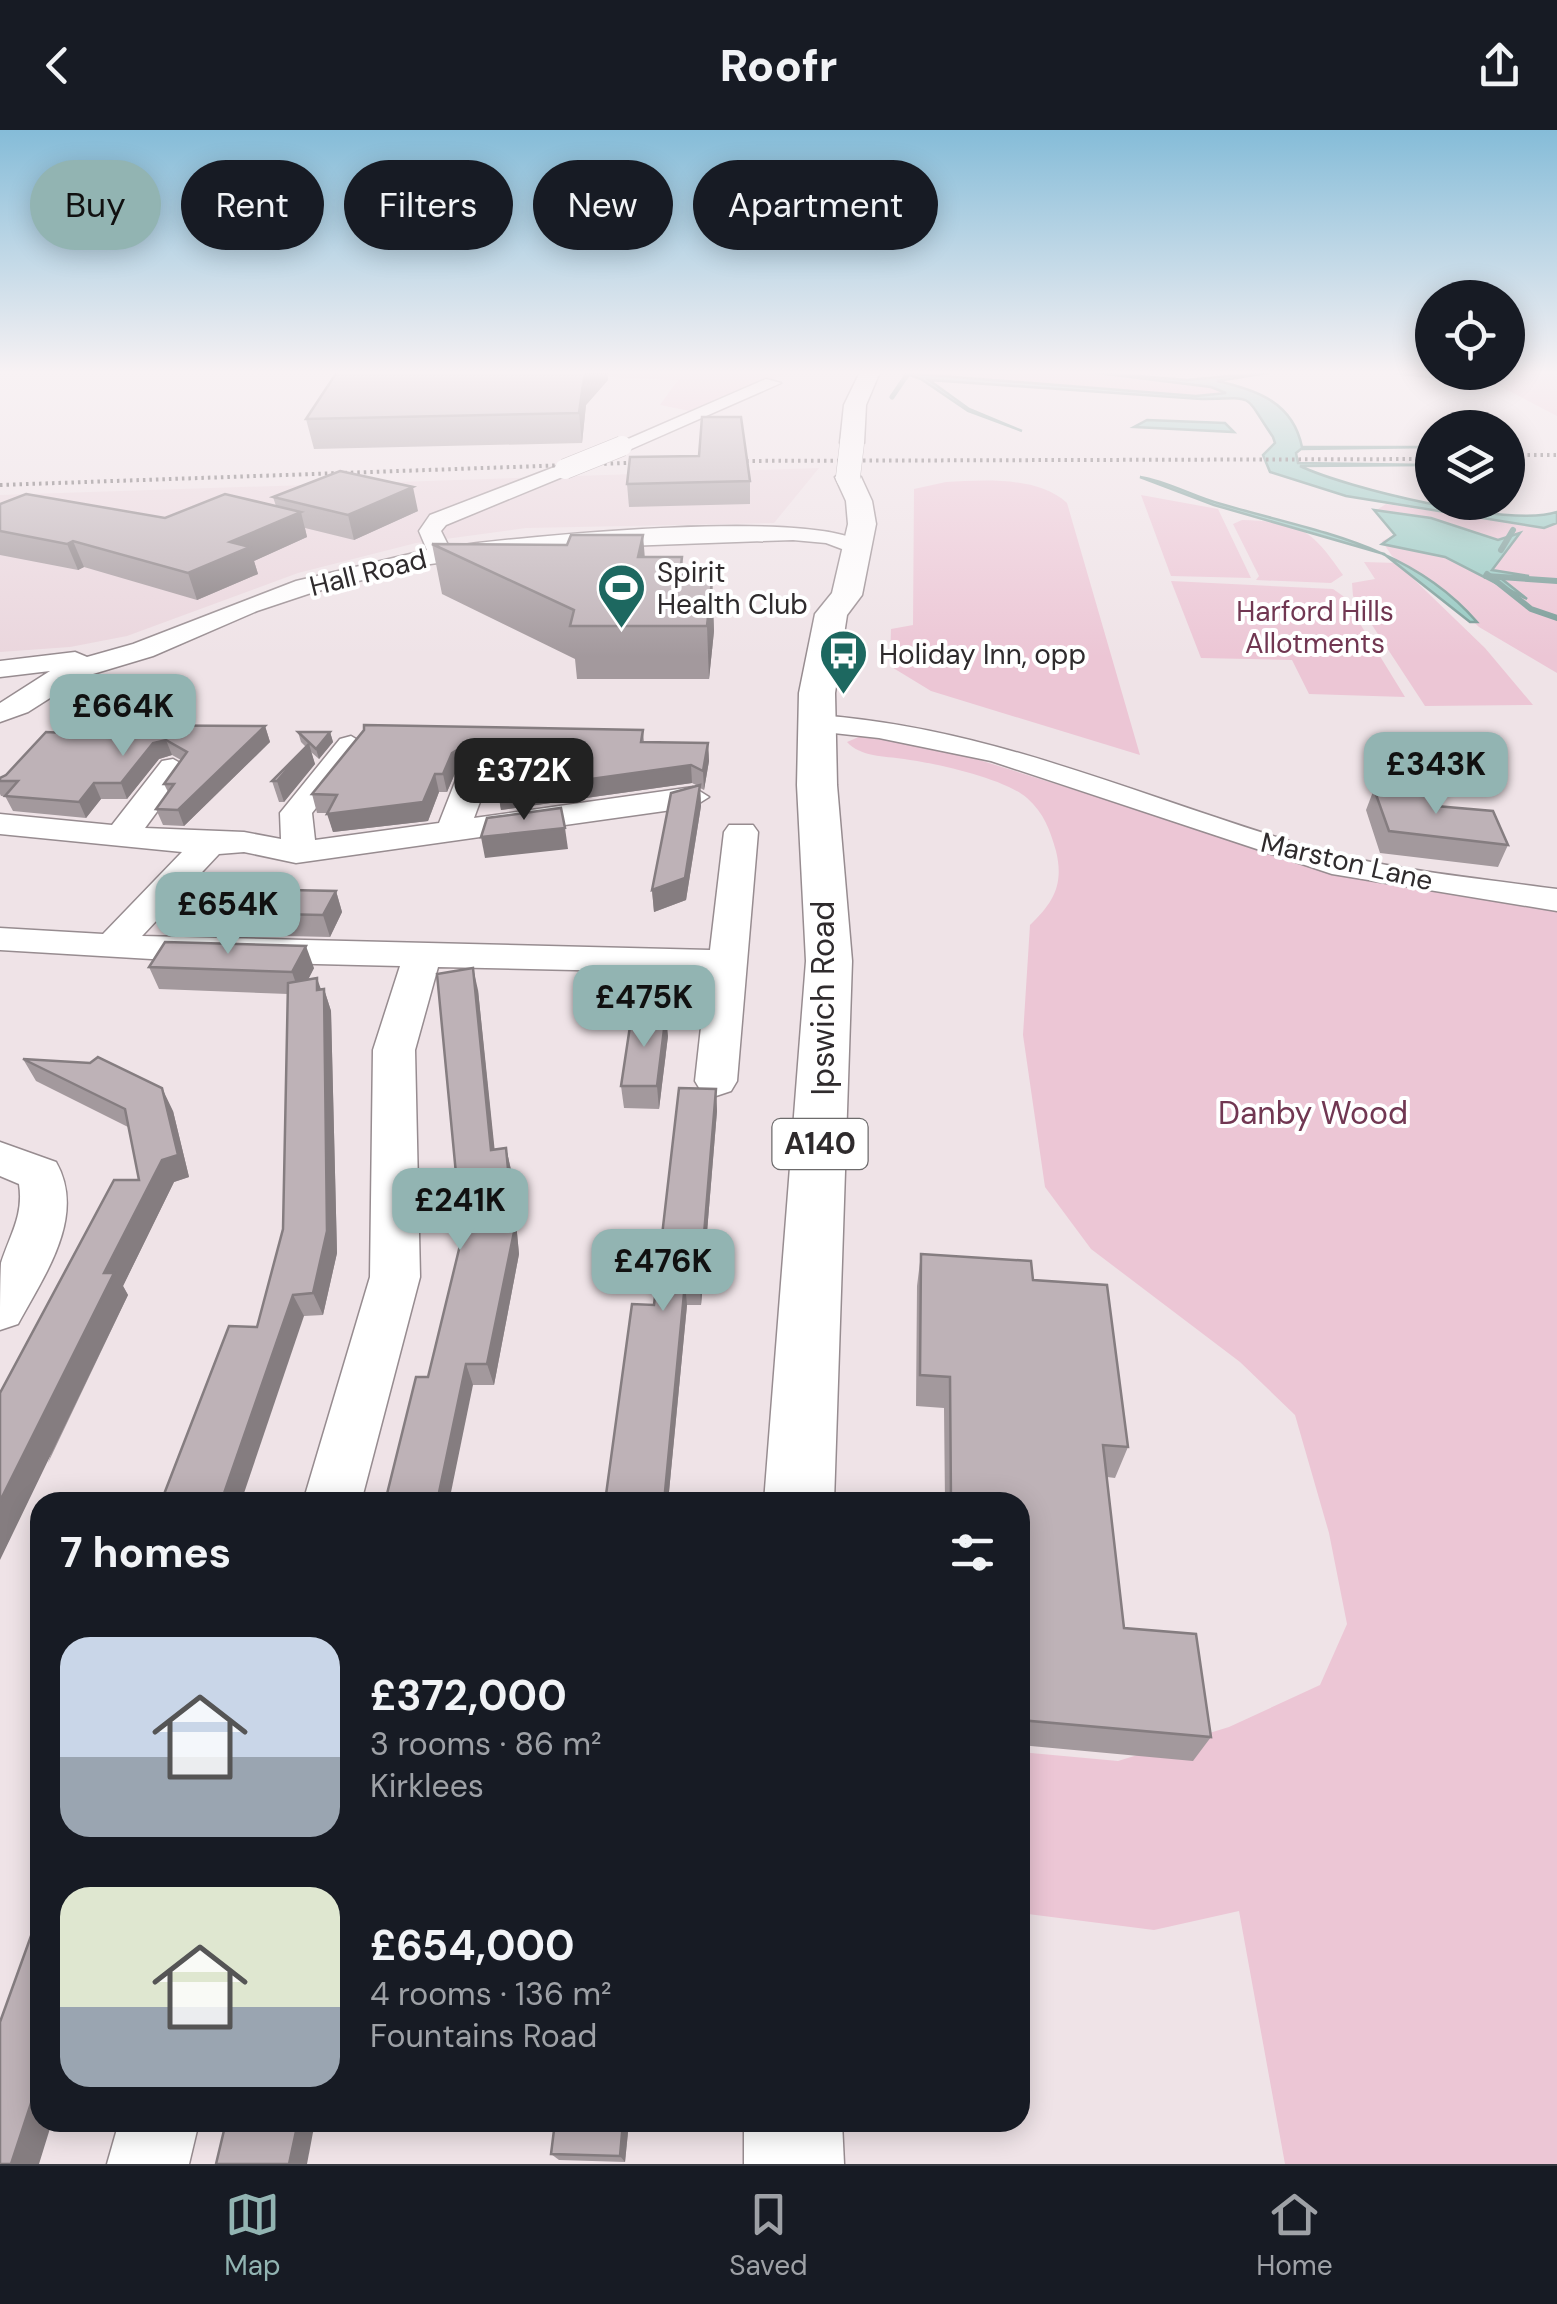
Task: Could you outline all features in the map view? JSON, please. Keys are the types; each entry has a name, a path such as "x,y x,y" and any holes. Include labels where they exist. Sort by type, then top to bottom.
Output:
{"highway":[{"name":"Ipswich Road","path":"800,1492 829,961 817,694 831,614 832,550 862,524 851,483 851,467"},
{"path":"794,2132 794,2164"}],"street":[{"path":"441,554 430,531 438,520 568,467"},
{"name":"Hall Road","path":"0,713 24,704 42,687 67,673 146,649 310,585 441,554 570,540 832,550"},
{"name":"Hall Road","path":"7,668 59,664 174,636"},
{"name":"Hall Road","path":"7,668 39,676 42,687"},
{"name":"Marston Lane","path":"817,724 917,731 1143,790 1307,857 1418,880 1557,900"},
{"path":"296,853 296,813 309,792 340,765 351,745"},
{"path":"121,836 173,768"},
{"path":"454,828 474,772"},
{"path":"0,824 209,844 244,842 296,853 676,791"},
{"path":"716,1081 741,832"},
{"path":"112,946 209,844"},
{"path":"0,939 112,946 727,962"},
{"path":"335,1492 395,1277 394,1050 423,954"},
{"path":"0,1158 40,1174 48,1202 37,1244 0,1309"},
{"path":"148,2164 156,2132"}],"shaded area":[{"path":"1268,467 1302,467 1353,485 1415,500 1415,507 1346,496 1270,472"},
{"path":"819,468 774,523 526,528 416,543 298,573 127,636 70,647 0,652 0,495"},
{"path":"1140,477 1325,533 1379,553 1214,505"},
{"path":"1374,510 1415,516 1415,520 1437,520 1498,540 1520,533 1492,570 1529,576 1498,576 1527,599 1445,557 1382,544 1395,535"},
{"path":"1557,512 1557,523 1544,528 1494,520 1525,520 1525,516"},
{"path":"1386,555 1422,574 1477,622 1470,622"}],"green space":[{"path":"946,482 1026,484 1055,494 1067,503 1140,755 931,691 890,666 891,629 913,625 914,489"},
{"name":"Harford Hills Allotments","path":"1141,495 1218,509 1251,578 1171,576"},
{"path":"1386,504 1415,508 1415,520 1491,520 1544,528 1542,525 1557,523 1557,673 1479,627 1438,588 1392,556 1382,541 1395,535 1375,511"},
{"name":"Harford Hills Allotments","path":"1242,520 1278,523 1303,531 1322,547 1343,575 1331,583 1256,580 1259,576 1233,524"},
{"name":"Harford Hills Allotments","path":"1364,562 1397,563 1485,648 1533,705 1425,706 1353,596 1352,583 1375,579"},
{"name":"Harford Hills Allotments","path":"1171,581 1333,589 1343,596 1405,697 1309,694 1292,660 1201,658"},
{"name":"Danby Wood","path":"861,736 906,737 1327,869 1557,909 1557,2164 1285,2164 1239,1911 1154,1930 1030,1914 1030,1753 1118,1761 1229,1727 1320,1685 1347,1624 1329,1533 1295,1415 1240,1362 1091,1249 1045,1187 1023,1035 1030,925 1051,900 1058,883 1056,851 1046,822 1027,798 1002,784 950,768 866,753 847,742"}],"building":[{"path":"629,467 748,467 750,481 627,484"},
{"path":"340,471 413,487 348,515 273,497"},
{"path":"26,494 165,518 225,494 301,512 230,542 250,547 188,573 73,541 67,544 0,531 0,504"},
{"path":"571,535 643,535 638,557 682,557 679,580 712,580 707,626 570,626 574,610 432,544 567,545"},
{"path":"72,725 265,726 178,810 156,809 174,784 164,784 187,752 166,740 153,743 121,783 94,783 79,802 5,796 18,781 0,778 46,732 65,733"},
{"path":"364,725 643,730 641,742 708,743 703,771 691,765 498,792 504,774 484,774 491,753 470,742 452,753 443,774 435,774 423,802 327,814 337,795 312,794 364,730"},
{"path":"298,732 330,732 316,749"},
{"path":"309,744 277,781 272,781"},
{"path":"1386,784 1429,788 1436,806 1493,811 1508,845 1389,831 1374,789 1388,790"},
{"path":"700,785 685,878 652,890 671,793"},
{"path":"561,808 565,828 481,837 487,818"},
{"path":"199,888 336,891 323,915 184,912"},
{"path":"165,942 306,946 292,972 149,967"},
{"path":"473,968 491,1150 506,1148 514,1232 487,1364 466,1364 439,1492 387,1492 416,1377 428,1377 462,1237 437,974"},
{"path":"317,978 317,990 324,989 327,1231 313,1293 293,1295 224,1492 165,1492 229,1326 257,1327 283,1229 288,983"},
{"path":"632,1013 666,1013 657,1086 621,1086"},
{"path":"98,1057 162,1088 178,1155 162,1160 104,1273 114,1273 0,1501 0,1393 114,1180 139,1180 125,1109 23,1059 90,1063"},
{"path":"679,1088 716,1089 700,1283 685,1283 665,1492 606,1492 632,1304 654,1305"},
{"path":"921,1254 1031,1261 1033,1280 1107,1285 1128,1447 1103,1445 1124,1628 1196,1634 1211,1737 1030,1721 1030,1492 951,1492 950,1377 920,1375"},
{"path":"30,1939 30,2106 11,2164 0,2164 0,2022"},
{"path":"224,2132 296,2132 289,2164 216,2164"},
{"path":"554,2132 622,2132 620,2156 551,2154"}],"waterway":[{"path":"1501,550 1513,530"},
{"path":"1490,576 1557,581"},
{"path":"1490,576 1531,609 1557,618"}],"railway":[{"path":"0,485 515,467"}],"place":[{"name":"Spirit Health Club","path":"622,630"},
{"name":"Holiday Inn, opp","path":"844,696"}]}
